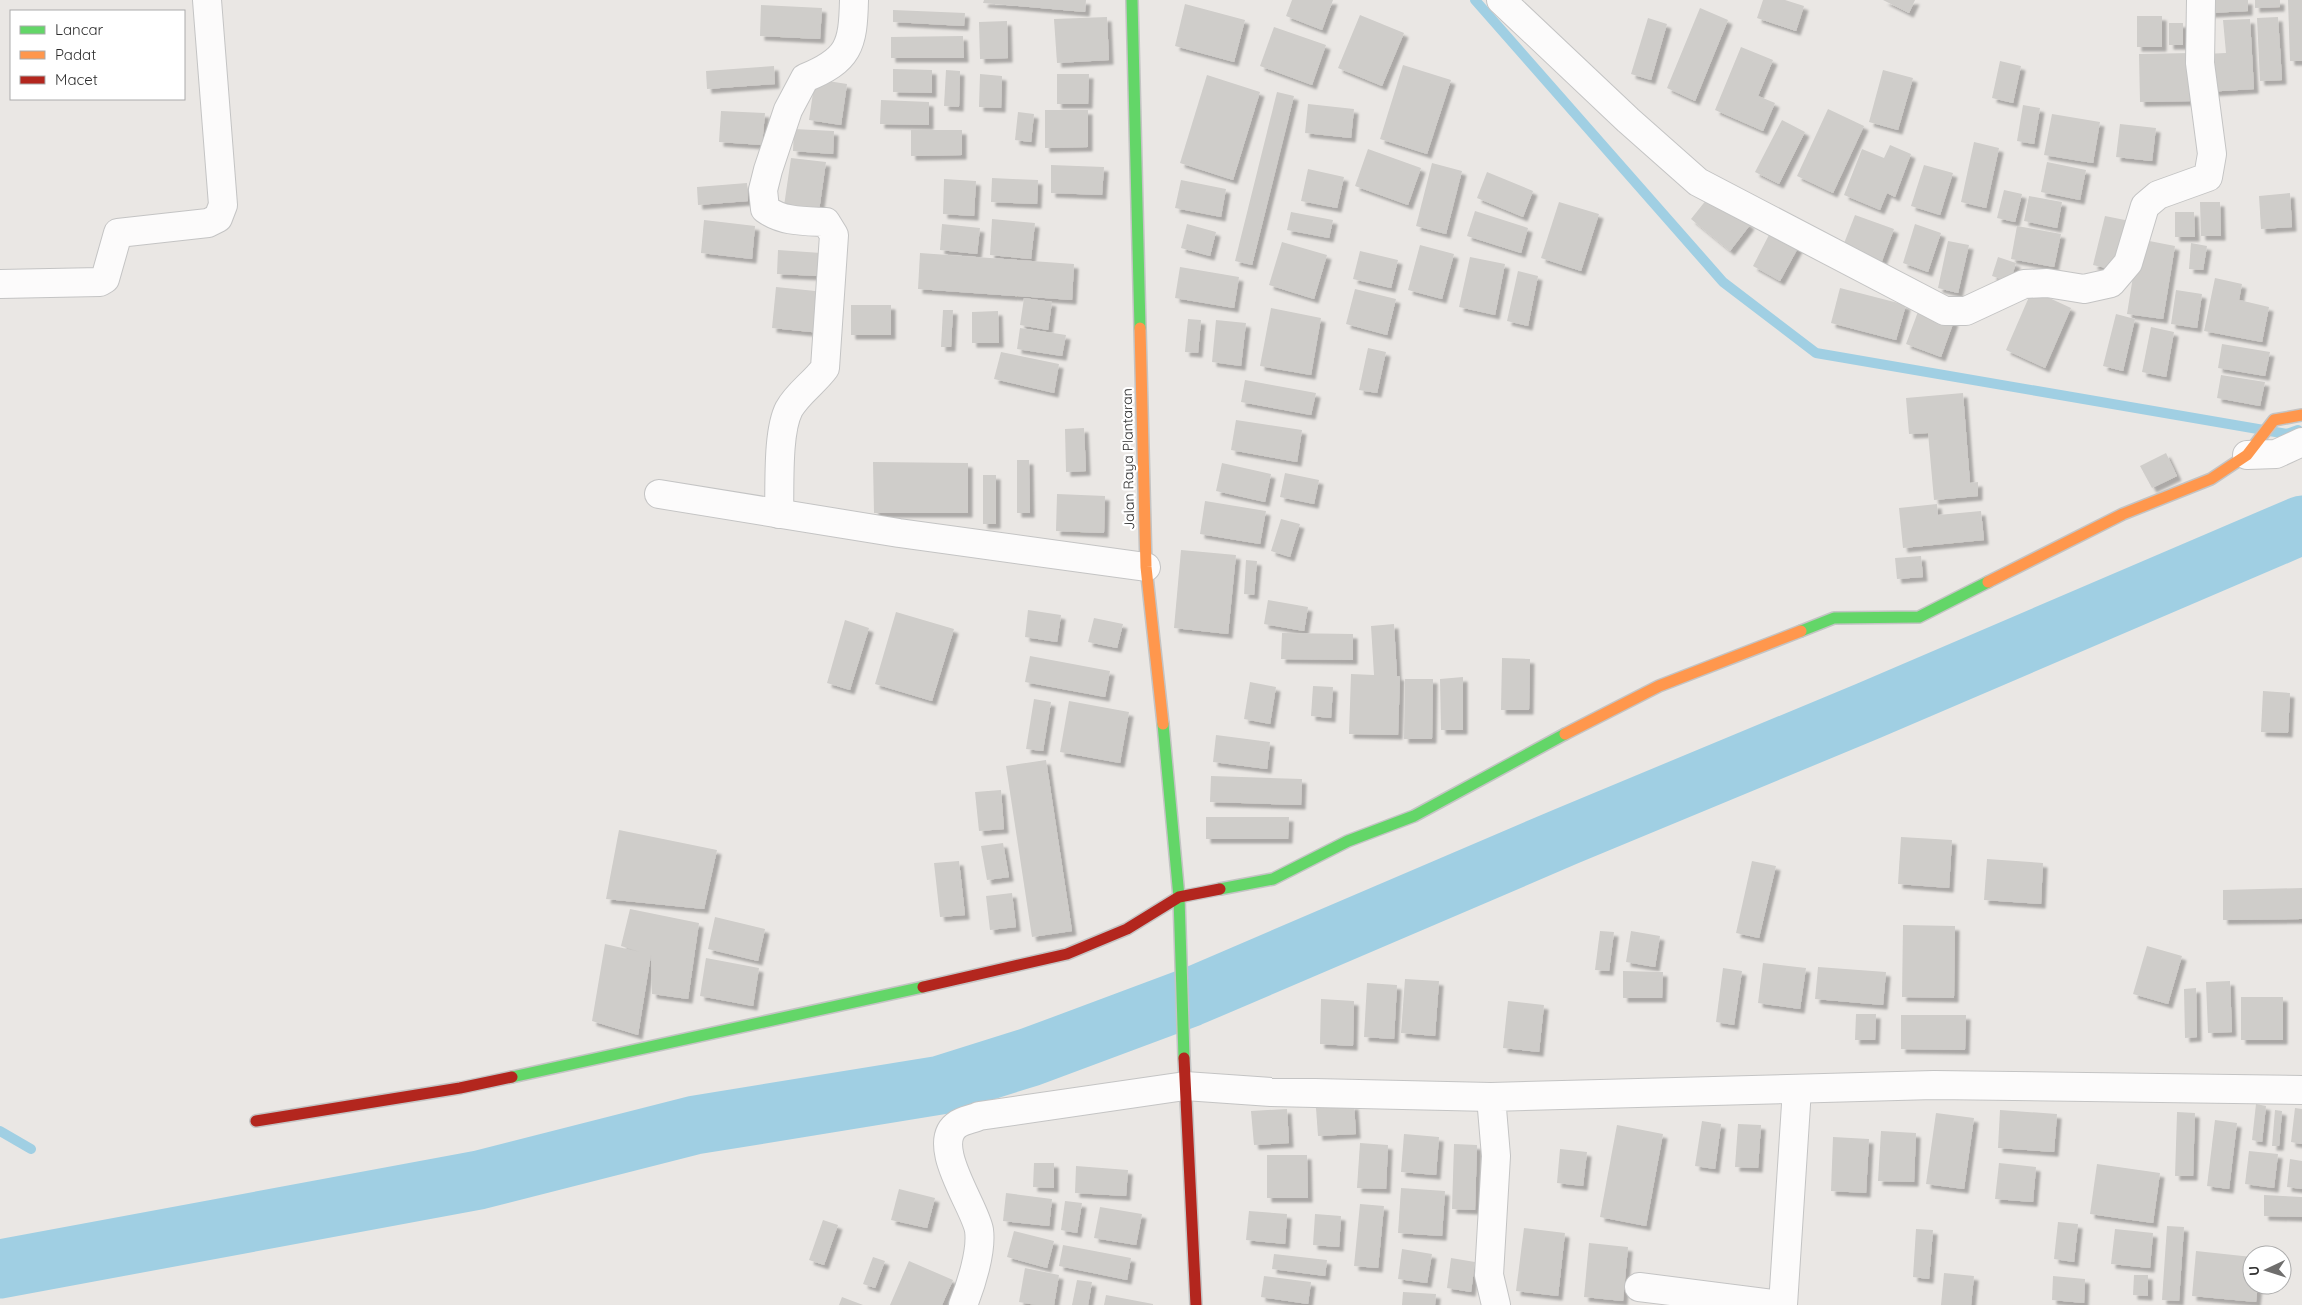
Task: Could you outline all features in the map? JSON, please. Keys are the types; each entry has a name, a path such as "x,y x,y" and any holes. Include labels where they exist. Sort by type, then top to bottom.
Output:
{"street":[{"path":"0,284 103,281 118,233 208,222 218,218 223,205 207,0"},
{"path":"779,514 782,436 788,410 804,390 815,382 825,368 834,235 826,222 776,217 765,209 763,190 788,110 804,78 829,68 847,50 853,25 854,0"},
{"name":"Jalan Raya Plantaran","path":"1132,0 1146,567 1175,838 1179,897 1196,1305"},
{"path":"1501,0 1628,120 1698,182 1945,311 1966,311 2024,284 2048,283 2084,290 2111,283 2128,263 2145,206 2158,195 2208,177 2212,154 2200,63 2201,0"},
{"path":"256,1122 460,1088 1067,954 1126,929 1179,897 1273,879 1348,841 1414,816 1553,740 1659,686 1834,618 1919,617 2124,514 2211,479 2254,447 2274,420 2302,415"},
{"path":"2254,447 2276,454 2301,445"},
{"path":"659,494 899,533 1146,567"},
{"path":"964,1305 980,1244 974,1212 956,1177 949,1157 948,1140 954,1128 980,1116 1185,1074 1271,1092 1491,1097 1934,1085 2302,1090"},
{"path":"1640,1287 1783,1305 1797,1089"},
{"path":"1491,1097 1496,1156 1489,1275 1496,1305"}],"building":[{"path":"984,0 1086,0 1085,12 983,3"},
{"path":"1292,0 1333,0 1322,30 1286,16"},
{"path":"1763,0 1785,0 1804,6 1796,31 1757,18"},
{"path":"1883,0 1915,0 1909,13"},
{"path":"2210,0 2248,0 2248,11 2210,13"},
{"path":"2255,0 2280,0 2280,7 2255,8"},
{"path":"2288,0 2302,0 2302,61 2290,61"},
{"path":"1185,4 1245,20 1234,62 1175,46"},
{"path":"761,5 822,8 820,39 760,36"},
{"path":"1700,8 1728,20 1695,101 1667,88"},
{"path":"893,10 965,13 964,26 893,22"},
{"path":"1360,15 1404,33 1382,86 1338,68"},
{"path":"2137,16 2162,16 2162,47 2137,47"},
{"path":"1107,17 1109,60 1057,63 1054,19"},
{"path":"2278,17 2282,80 2260,81 2257,18"},
{"path":"1648,18 1667,24 1651,80 1631,74"},
{"path":"2250,19 2254,89 2206,92 2204,54 2226,53 2223,20"},
{"path":"1007,21 1008,58 980,59 979,22"},
{"path":"2169,23 2183,23 2183,45 2169,45"},
{"path":"1274,27 1326,45 1312,85 1260,66"},
{"path":"963,36 964,58 891,58 891,37"},
{"path":"1741,47 1773,60 1758,96 1775,103 1763,131 1715,110"},
{"path":"2191,53 2192,101 2140,102 2139,54"},
{"path":"2000,61 2021,66 2013,103 1992,98"},
{"path":"1403,65 1451,80 1427,154 1380,139"},
{"path":"774,66 775,84 707,89 706,71"},
{"path":"893,69 932,70 932,93 893,92"},
{"path":"946,70 960,71 959,107 944,106"},
{"path":"1883,70 1913,78 1898,130 1869,122"},
{"path":"980,74 1002,76 1001,108 979,107"},
{"path":"1057,74 1089,74 1088,104 1057,104"},
{"path":"1207,75 1260,92 1233,180 1180,163"},
{"path":"815,79 847,84 841,125 809,120"},
{"path":"1277,92 1294,96 1252,265 1235,261"},
{"path":"881,100 929,102 929,125 880,124"},
{"path":"1308,104 1354,109 1351,138 1305,133"},
{"path":"2023,105 2040,108 2034,144 2017,141"},
{"path":"1828,109 1864,126 1833,193 1797,176"},
{"path":"1045,110 1088,110 1088,147 1045,148"},
{"path":"721,111 765,113 762,145 719,142"},
{"path":"1018,112 1034,114 1031,142 1015,140"},
{"path":"2052,114 2100,122 2093,163 2044,155"},
{"path":"1782,120 1805,132 1779,184 1755,172"},
{"path":"2120,124 2156,128 2152,161 2116,157"},
{"path":"794,129 834,131 833,154 793,151"},
{"path":"911,130 962,130 962,155 911,156"},
{"path":"1974,142 1999,148 1986,208 1961,202"},
{"path":"1890,145 1911,154 1895,197 1887,193 1880,210 1844,195 1862,149 1884,158"},
{"path":"1368,149 1421,168 1408,205 1355,186"},
{"path":"791,158 826,162 819,211 784,206"},
{"path":"2047,162 2086,170 2080,200 2041,192"},
{"path":"1432,163 1462,171 1446,234 1416,226"},
{"path":"1051,165 1104,167 1102,195 1051,193"},
{"path":"1924,165 1953,173 1940,215 1911,206"},
{"path":"1308,169 1344,177 1337,208 1301,201"},
{"path":"1487,172 1533,191 1523,217 1477,198"},
{"path":"992,178 1038,180 1037,204 991,202"},
{"path":"944,179 976,181 974,216 943,214"},
{"path":"1181,180 1226,189 1221,217 1175,208"},
{"path":"747,183 748,201 698,205 697,187"},
{"path":"2004,190 2022,194 2015,222 1997,218"},
{"path":"2290,193 2292,227 2261,229 2259,196"},
{"path":"1711,194 1750,225 1730,251 1691,219"},
{"path":"2029,196 2062,202 2057,228 2024,221"},
{"path":"1559,202 1599,214 1581,271 1541,258"},
{"path":"2200,202 2220,202 2221,236 2201,236"},
{"path":"1475,211 1528,228 1521,253 1467,236"},
{"path":"1291,212 1333,220 1329,238 1287,230"},
{"path":"2175,212 2194,212 2195,237 2175,237"},
{"path":"1855,215 1894,229 1882,261 1843,246"},
{"path":"2105,216 2130,221 2119,271 2093,265"},
{"path":"992,219 1035,223 1031,259 990,255"},
{"path":"704,220 755,226 752,259 701,253"},
{"path":"942,224 980,228 977,254 940,250"},
{"path":"1187,224 1216,232 1210,256 1181,248"},
{"path":"1915,224 1941,233 1928,272 1903,263"},
{"path":"2017,226 2061,234 2054,267 2011,259"},
{"path":"1771,231 1799,246 1780,281 1753,266"},
{"path":"2139,239 2175,246 2163,319 2127,314"},
{"path":"1948,241 1969,245 1958,293 1938,288"},
{"path":"1282,242 1327,255 1314,299 1269,285"},
{"path":"2191,243 2207,246 2203,270 2189,269"},
{"path":"1420,245 1454,254 1442,299 1408,290"},
{"path":"778,250 821,253 819,276 777,274"},
{"path":"1360,251 1398,260 1391,288 1353,279"},
{"path":"920,253 1074,264 1072,300 918,289"},
{"path":"1470,257 1505,264 1495,315 1459,307"},
{"path":"1998,257 2016,263 2010,282 1992,276"},
{"path":"1180,267 1239,277 1234,308 1175,298"},
{"path":"1518,271 1538,276 1528,326 1507,321"},
{"path":"2215,278 2242,284 2239,300 2269,307 2262,342 2204,331"},
{"path":"776,287 825,292 821,333 772,328"},
{"path":"1840,288 1906,305 1896,340 1831,323"},
{"path":"1355,289 1396,299 1387,335 1346,324"},
{"path":"2032,290 2071,308 2045,368 2006,350"},
{"path":"2176,290 2202,294 2197,328 2171,324"},
{"path":"1024,298 1052,302 1048,330 1020,325"},
{"path":"851,305 891,305 891,335 851,335"},
{"path":"1271,308 1321,318 1311,375 1260,366"},
{"path":"1919,309 1954,321 1941,357 1906,344"},
{"path":"943,310 953,310 951,347 941,347"},
{"path":"998,311 999,343 972,343 972,312"},
{"path":"2116,314 2135,319 2123,371 2103,366"},
{"path":"1188,319 1201,320 1198,353 1185,352"},
{"path":"1216,320 1246,323 1241,366 1212,362"},
{"path":"2151,327 2174,332 2166,377 2142,372"},
{"path":"1020,328 1066,335 1062,356 1017,349"},
{"path":"2222,344 2270,352 2265,376 2218,368"},
{"path":"1368,348 1386,352 1377,393 1359,390"},
{"path":"1001,352 1059,364 1054,393 994,379"},
{"path":"2221,375 2265,382 2260,406 2217,398"},
{"path":"1245,380 1316,393 1311,415 1241,402"},
{"path":"1963,393 1970,483 1978,482 1978,496 1934,500 1928,433 1909,434 1906,398"},
{"path":"1236,420 1302,430 1297,462 1231,450"},
{"path":"1084,428 1086,471 1066,472 1065,429"},
{"path":"2166,453 2177,476 2152,488 2140,466"},
{"path":"1017,460 1029,460 1030,513 1017,513"},
{"path":"873,462 968,463 968,513 874,513"},
{"path":"1222,463 1271,474 1265,502 1216,491"},
{"path":"1285,473 1319,480 1314,504 1280,497"},
{"path":"983,475 996,475 996,524 983,524"},
{"path":"1057,494 1105,496 1104,533 1056,531"},
{"path":"1205,501 1266,511 1260,544 1200,534"},
{"path":"1937,504 1938,515 1981,511 1984,540 1903,548 1899,508"},
{"path":"1281,519 1300,524 1290,557 1271,551"},
{"path":"1181,550 1236,555 1228,634 1174,628"},
{"path":"1921,556 1923,577 1897,579 1895,558"},
{"path":"1246,560 1257,561 1254,595 1244,594"},
{"path":"1268,600 1308,607 1304,631 1264,624"},
{"path":"1028,610 1061,615 1057,642 1025,637"},
{"path":"896,612 954,629 932,701 875,684"},
{"path":"1094,618 1123,624 1117,648 1088,642"},
{"path":"845,620 869,628 850,690 827,683"},
{"path":"1394,624 1397,676 1400,676 1398,735 1349,734 1351,674 1374,675 1371,626"},
{"path":"1282,633 1353,634 1353,660 1281,659"},
{"path":"1030,656 1110,671 1105,697 1025,682"},
{"path":"1502,658 1530,659 1529,710 1501,710"},
{"path":"1463,677 1463,730 1441,730 1440,679"},
{"path":"1405,679 1433,679 1432,739 1404,739"},
{"path":"1250,682 1276,687 1270,724 1244,719"},
{"path":"1313,686 1333,687 1331,718 1311,716"},
{"path":"2263,691 2290,693 2288,733 2261,732"},
{"path":"1034,699 1051,702 1043,751 1026,749"},
{"path":"1069,701 1129,712 1120,763 1060,752"},
{"path":"1216,735 1270,742 1267,769 1213,762"},
{"path":"1046,760 1072,931 1032,937 1006,766"},
{"path":"1211,776 1302,779 1301,805 1210,802"},
{"path":"1001,790 1004,829 979,831 975,792"},
{"path":"1206,817 1289,817 1288,839 1206,839"},
{"path":"619,830 717,850 704,909 606,899"},
{"path":"1901,837 1952,840 1949,888 1898,884"},
{"path":"1003,843 1009,877 987,880 981,846"},
{"path":"1987,859 2043,863 2041,904 1984,900"},
{"path":"959,861 965,915 940,917 934,863"},
{"path":"1752,861 1776,866 1759,938 1736,933"},
{"path":"2302,888 2302,919 2223,920 2223,890"},
{"path":"1012,893 1016,927 990,930 986,896"},
{"path":"630,909 699,923 688,999 652,994 651,955 638,1035 592,1021 605,944 640,952 621,946"},
{"path":"715,917 765,929 758,961 708,949"},
{"path":"1903,925 1955,926 1954,998 1902,997"},
{"path":"1600,931 1614,932 1609,971 1595,970"},
{"path":"1631,931 1660,936 1655,967 1626,962"},
{"path":"2147,946 2182,956 2168,1004 2133,994"},
{"path":"706,958 759,968 753,1006 700,996"},
{"path":"1763,963 1806,968 1800,1009 1758,1003"},
{"path":"1818,967 1886,972 1883,1005 1815,999"},
{"path":"1723,968 1742,971 1734,1025 1716,1022"},
{"path":"1623,971 1663,972 1662,998 1623,998"},
{"path":"1405,979 1439,981 1435,1036 1401,1033"},
{"path":"2230,981 2232,1032 2208,1033 2206,982"},
{"path":"1367,983 1397,985 1394,1039 1364,1037"},
{"path":"2196,988 2197,1037 2185,1038 2184,989"},
{"path":"2241,997 2283,997 2283,1040 2241,1040"},
{"path":"1321,999 1354,1001 1353,1046 1320,1044"},
{"path":"1508,1001 1544,1005 1539,1052 1503,1048"},
{"path":"1856,1014 1876,1014 1875,1040 1855,1040"},
{"path":"1901,1015 1966,1015 1965,1050 1901,1049"},
{"path":"2256,1104 2266,1106 2262,1142 2252,1140"},
{"path":"1354,1105 1356,1134 1318,1136 1316,1108"},
{"path":"2295,1108 2302,1109 2302,1144 2291,1142"},
{"path":"1287,1109 1289,1143 1254,1145 1251,1111"},
{"path":"2000,1110 2057,1114 2054,1152 1998,1148"},
{"path":"2275,1110 2282,1111 2279,1146 2272,1146"},
{"path":"2177,1112 2195,1113 2193,1176 2175,1176"},
{"path":"1936,1113 1974,1118 1964,1189 1926,1184"},
{"path":"2215,1120 2237,1123 2229,1189 2207,1186"},
{"path":"1702,1121 1721,1124 1715,1169 1695,1166"},
{"path":"1738,1124 1761,1125 1758,1168 1735,1167"},
{"path":"1617,1125 1663,1134 1646,1226 1600,1217"},
{"path":"1881,1131 1916,1133 1914,1182 1878,1181"},
{"path":"1404,1134 1439,1137 1436,1175 1401,1172"},
{"path":"1833,1137 1869,1139 1866,1193 1831,1191"},
{"path":"1360,1143 1388,1145 1386,1189 1357,1188"},
{"path":"1454,1144 1477,1145 1475,1210 1452,1209"},
{"path":"1560,1149 1587,1152 1583,1186 1557,1183"},
{"path":"2249,1151 2278,1154 2274,1188 2245,1184"},
{"path":"1267,1155 1307,1155 1308,1198 1267,1198"},
{"path":"2290,1159 2302,1161 2302,1189 2287,1187"},
{"path":"1034,1163 1054,1163 1054,1188 1033,1187"},
{"path":"1999,1163 2036,1167 2033,1202 1995,1199"},
{"path":"2097,1164 2160,1173 2153,1223 2090,1214"},
{"path":"1076,1166 1128,1170 1126,1196 1075,1193"},
{"path":"1401,1188 1445,1191 1442,1236 1398,1233"},
{"path":"899,1189 935,1198 927,1228 891,1220"},
{"path":"1006,1193 1052,1199 1049,1226 1003,1221"},
{"path":"2264,1195 2302,1197 2302,1217 2264,1216"},
{"path":"1065,1201 1082,1203 1077,1233 1061,1230"},
{"path":"1360,1204 1384,1206 1378,1268 1354,1266"},
{"path":"1100,1207 1142,1214 1136,1245 1094,1238"},
{"path":"1249,1211 1287,1214 1285,1244 1246,1240"},
{"path":"1315,1214 1341,1216 1339,1247 1313,1245"},
{"path":"823,1220 838,1225 824,1265 809,1260"},
{"path":"2058,1222 2078,1224 2074,1262 2054,1259"},
{"path":"2167,1226 2184,1227 2179,1301 2162,1300"},
{"path":"1524,1228 1565,1233 1558,1296 1516,1291"},
{"path":"1916,1229 1933,1230 1929,1279 1913,1277"},
{"path":"2115,1229 2153,1233 2150,1268 2111,1264"},
{"path":"1014,1231 1054,1241 1047,1268 1007,1257"},
{"path":"1589,1243 1628,1247 1623,1301 1584,1297"},
{"path":"1063,1245 1131,1258 1127,1280 1059,1266"},
{"path":"1402,1249 1432,1254 1427,1283 1398,1279"},
{"path":"2196,1251 2242,1256 2242,1295 2257,1295 2256,1302 2192,1296"},
{"path":"1274,1254 1327,1260 1325,1276 1272,1269"},
{"path":"873,1257 885,1261 875,1288 863,1284"},
{"path":"1451,1258 1475,1262 1471,1292 1447,1288"},
{"path":"909,1261 953,1280 942,1305 890,1305"},
{"path":"1025,1268 1059,1275 1054,1305 1036,1305 1019,1302"},
{"path":"1944,1273 1974,1276 1971,1305 1941,1305"},
{"path":"2134,1275 2148,1275 2148,1296 2133,1295"},
{"path":"1264,1276 1311,1282 1308,1304 1261,1297"},
{"path":"2053,1276 2085,1279 2084,1303 2052,1300"},
{"path":"1077,1280 1092,1282 1088,1305 1072,1305"},
{"path":"1403,1292 1436,1294 1435,1305 1402,1305"},
{"path":"1106,1295 1153,1304 1153,1305 1104,1305"},
{"path":"842,1297 863,1305 839,1305"}],"waterway":[{"path":"1475,0 1723,282 1816,353 2287,434 2298,430"},
{"path":"0,1269 479,1180 695,1125 941,1085 1030,1057 1191,997 2302,525"},
{"path":"0,1131 31,1149"}],"traffic: fast":[{"path":"1132,0 1140,328"},
{"path":"1801,631 1834,618 1919,617 1988,582"},
{"path":"1163,724 1179,897 1184,1058"},
{"path":"1220,889 1273,879 1348,841 1414,816 1565,734"},
{"path":"512,1077 923,987"}],"traffic: slow":[{"path":"1140,328 1146,567 1163,724"},
{"path":"1988,582 2123,514 2211,479 2247,455 2274,420 2302,415"},
{"path":"1565,734 1659,686 1801,631"}],"traffic: jam":[{"path":"923,987 1067,954 1127,929 1179,897 1220,889"},
{"path":"1184,1058 1196,1305"},
{"path":"256,1121 460,1088 512,1077"}]}
